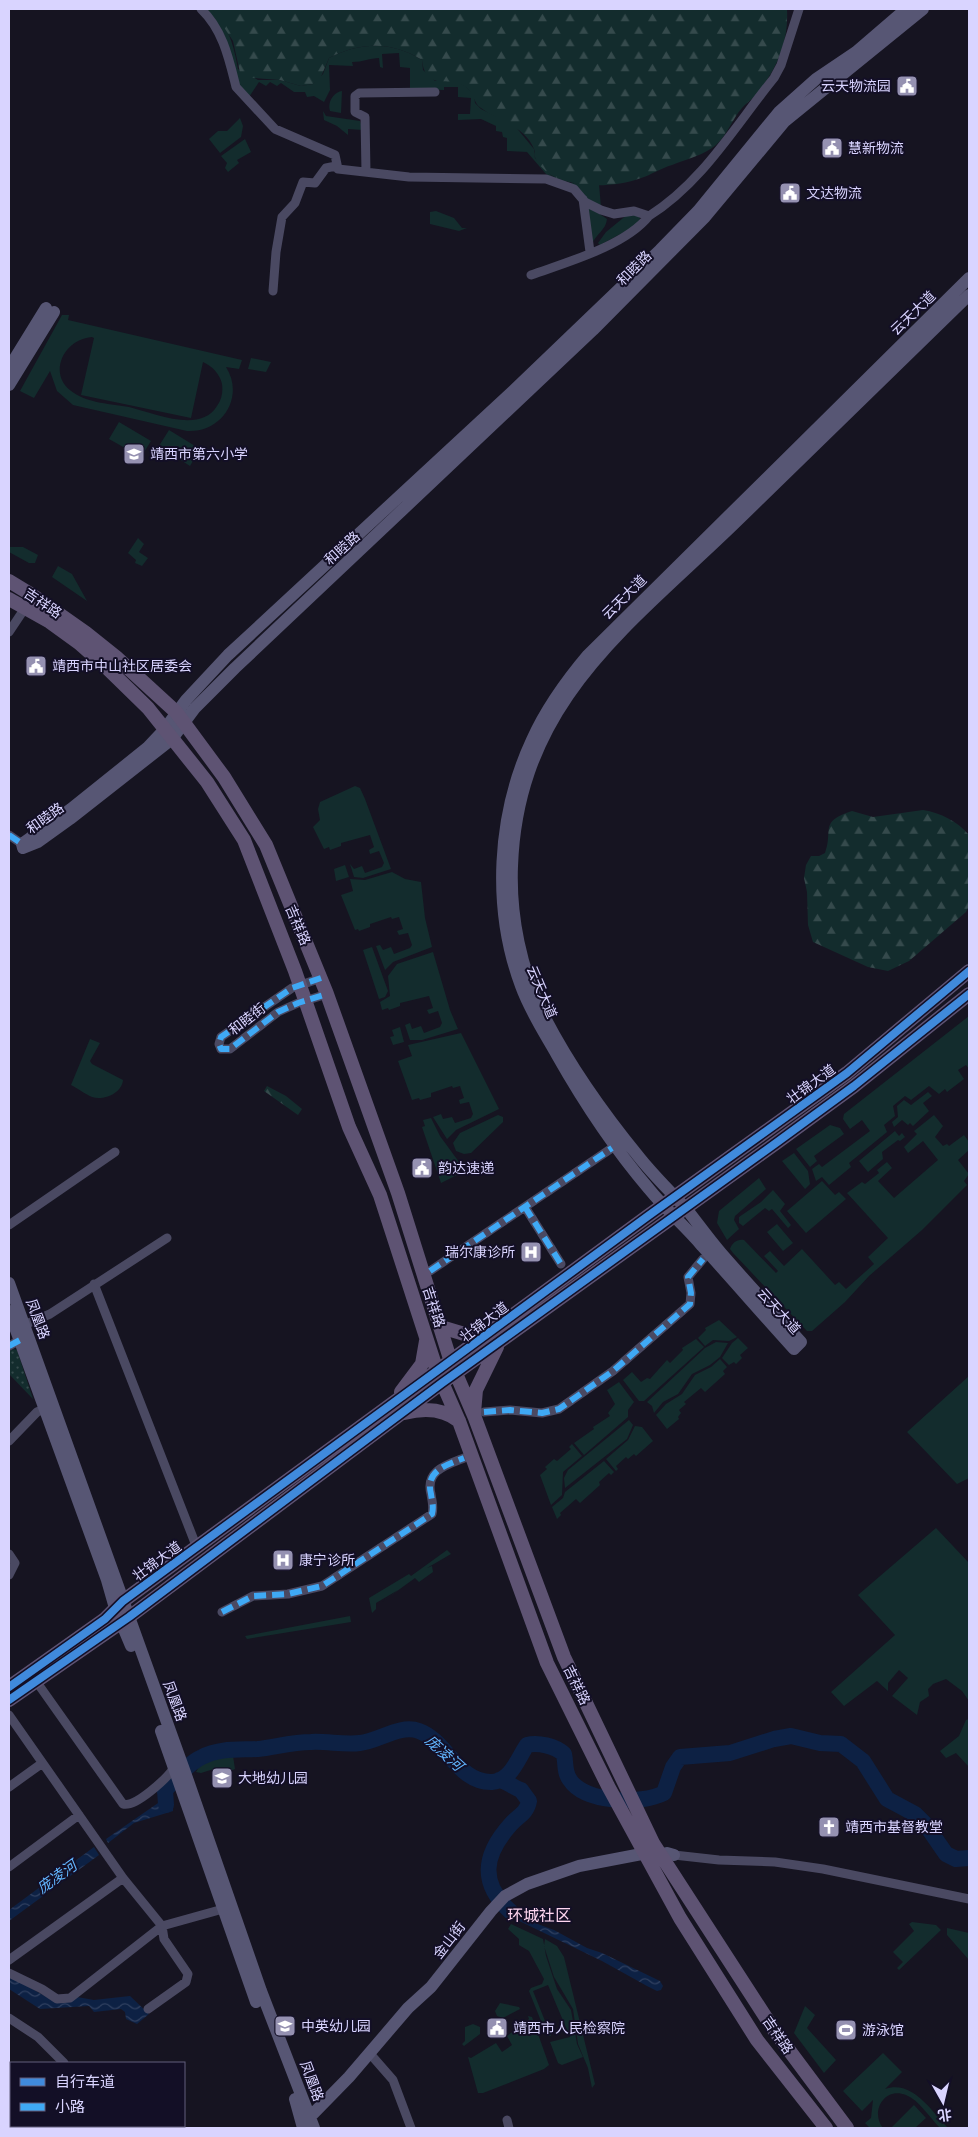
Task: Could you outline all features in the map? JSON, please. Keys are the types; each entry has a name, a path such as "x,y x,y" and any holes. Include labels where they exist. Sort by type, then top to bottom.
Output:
{"main road":[{"name":"和睦路","path":"22,844 71,809 139,754 168,734 228,655 513,392 660,250 698,210 779,112 816,79 856,52 906,9"},
{"name":"和睦路","path":"180,717 235,668 594,330 705,217 785,121 923,9"},
{"name":"云天大道","path":"969,278 588,655 552,703 525,755 506,823 502,869 504,913 520,984 537,1023 574,1084 635,1171 663,1205 679,1212 718,1250 801,1342 794,1349 679,1212 675,1197 637,1155 595,1099 544,1016 528,976 515,917 512,877 517,819 530,766 549,724 564,700 620,633 969,295"},
{"path":"9,368 50,310 9,385"},
{"name":"吉祥路","path":"9,583 38,599 116,656 180,717 224,777 266,845 327,994 349,1060 398,1192 454,1367 479,1415 564,1657 624,1782 644,1855 680,1918 757,2040 825,2128"},
{"name":"吉祥路","path":"9,599 58,628 105,666 148,708 207,782 244,840 300,984 349,1127 380,1195 426,1338 459,1421 547,1663 608,1786 665,1854 798,2064 847,2128"},
{"path":"28,610 38,599"},
{"name":"壮锦大道","path":"9,1687 105,1619 119,1604 396,1409 497,1335 663,1205 847,1073 969,971"},
{"name":"壮锦大道","path":"497,1335 679,1212 847,1091 969,994"},
{"path":"328,1067 349,1060"},
{"name":"凤凰路","path":"9,1283 146,1685 261,1991 307,2126"},
{"name":"凤凰路","path":"9,1311 14,1343 44,1410 108,1580 119,1604"},
{"path":"441,1328 471,1336 497,1335 488,1363 476,1390 473,1406 479,1415"},
{"path":"426,1338 422,1364 396,1409 435,1410 446,1413 459,1421"},
{"name":"壮锦大道","path":"9,1700 125,1620 396,1409"},
{"name":"凤凰路","path":"179,1774 246,1977 307,2126"},
{"name":"金山街","path":"307,2126 408,2008 430,1987 502,1902 527,1884 557,1872 594,1862 665,1854"},
{"name":"金山街","path":"307,2126 372,2056 411,2010 449,1972 502,1902"},
{"path":"784,2075 798,2064"},
{"path":"825,2128 836,2116"}],"street":[{"path":"201,9 211,20 224,44 236,88 240,94 256,106 275,129 335,155 336,166 341,170 409,177 539,178 574,189 594,207 614,214 634,211 649,216"},
{"path":"531,275 627,236 649,216 673,199 700,172 774,78 781,65 799,9"},
{"path":"366,172 365,117 354,112 356,94 435,92"},
{"path":"273,291 276,252 282,217 296,203 303,182 315,183 326,168 336,166"},
{"path":"583,199 590,252"},
{"path":"9,632 28,610"},
{"path":"9,835 22,844"},
{"name":"和睦街","path":"321,978 300,984 221,1037 219,1044 221,1049 230,1049 278,1012 327,994"},
{"path":"430,1271 612,1148"},
{"path":"9,1225 115,1152"},
{"path":"525,1207 561,1264"},
{"path":"24,1325 50,1314 167,1238"},
{"path":"479,1415 510,1410 542,1414 559,1409 613,1371 690,1304 691,1293 688,1277 703,1259"},
{"path":"94,1284 197,1548"},
{"path":"9,1441 37,1412 44,1410"},
{"path":"222,1612 253,1596 288,1594 322,1586 432,1514 434,1507 429,1484 430,1478 435,1472 464,1458"},
{"path":"9,1554 16,1563 9,1574"},
{"path":"36,1681 122,1804 132,1804 164,1780 179,1774"},
{"path":"9,1715 123,1878 162,1926 164,1939 188,1974 188,1978 148,2009"},
{"path":"9,1787 42,1764"},
{"path":"9,1867 79,1815"},
{"path":"665,1854 719,1860 775,1862 823,1869 969,1899"},
{"path":"9,1960 123,1878"},
{"path":"9,1973 42,1988 57,1999 70,1998 162,1926 223,1909"},
{"path":"9,2018 38,2037 63,2062"},
{"path":"9,2024 34,2040 56,2062"},
{"path":"372,2056 393,2080 411,2128"}],"green space":[{"path":"206,9 212,9 227,30 238,69 258,80 280,80 301,86 313,84 323,74 329,58 364,47 376,46 399,49 422,60 423,70 435,81 456,81 465,86 474,94 475,103 481,109 515,126 534,149 535,158 552,176 570,183 599,184 601,207 546,174 527,152 507,151 507,138 503,137 502,132 496,131 496,126 481,119 458,120 458,114 470,114 471,98 458,97 458,87 444,87 444,90 410,89 410,68 400,67 399,53 382,54 383,68 380,67 379,58 352,62 353,66 329,65 330,90 324,102 314,96 307,97 305,92 294,92 281,83 277,86 270,82 266,86 259,82 249,97 240,88 224,35"},
{"path":"212,9 787,9 787,22 783,45 768,78 753,98 739,112 716,145 701,154 645,177 611,185 589,185 559,179 545,170 536,160 530,141 518,130 478,106 467,88 453,82 433,80 428,77 422,60 399,49 376,46 353,49 341,53 329,58 320,79 313,84 301,86 280,80 241,77 233,41"},
{"path":"342,91 341,113 330,111 329,104 332,98 336,93"},
{"path":"323,111 326,116 360,121 363,130 348,129 348,135 337,126 324,120"},
{"path":"240,118 243,126 241,137 220,153 209,139 218,131 227,131"},
{"path":"245,139 251,152 237,160 239,163 228,172 225,168 227,163 221,156"},
{"path":"588,206 607,219 605,226 592,244"},
{"path":"436,211 454,218 462,228 467,228 459,231 430,224 430,212"},
{"path":"628,214 639,216 640,219 637,225 600,245 598,243 606,232"},
{"path":"62,315 69,315 68,320 242,360 239,369 226,367 231,378 233,390 227,411 220,420 200,430 187,431 73,405 57,391 50,371 34,398 20,391","holes":["94,338 81,395 191,418 203,362 215,371 221,380 222,393 219,403 209,414 200,419 188,420 163,417 129,407 93,401 74,393 66,386 61,377 62,359 66,351 73,344 82,339"]},
{"path":"251,358 271,362 266,372 248,369"},
{"path":"119,422 151,441 141,457 109,439"},
{"path":"169,430 200,449 190,466 159,446"},
{"path":"138,538 144,544 139,552 148,558 142,566 135,563 136,560 128,553"},
{"path":"9,547 23,547 38,555 35,563 29,563 9,552"},
{"path":"58,566 72,574 87,601 52,577"},
{"path":"355,786 360,788 365,799 391,869 363,878 354,877 350,864 354,869 362,866 365,873 382,867 384,863 379,851 370,854 369,850 374,847 370,835 341,843 341,846 330,850 329,847 324,849 313,827 320,820 318,809 320,802"},
{"path":"923,810 948,818 969,835 969,906 966,912 909,961 888,971 868,967 813,942 808,925 807,892 804,878 806,865 811,856 819,856 825,853 831,823 841,815 852,811 873,817"},
{"path":"345,865 349,877 336,881 334,869"},
{"path":"392,872 405,879 421,882 425,918 432,947 393,962 385,970 376,946 380,945 383,950 391,947 394,954 410,948 412,945 408,933 399,935 397,931 403,929 399,917 392,919 391,917 370,924 370,927 359,931 358,929 355,930 341,895 353,891 350,879 365,880"},
{"path":"372,947 388,991 385,997 379,999 363,950"},
{"path":"433,952 450,1010 458,1029 422,1040 410,1040 405,1025 410,1023 412,1029 421,1026 424,1033 440,1027 442,1023 438,1011 429,1014 427,1010 433,1008 429,996 400,1003 400,1006 389,1010 388,1008 382,1010 380,1002 390,996 388,976 397,964"},
{"path":"969,1016 969,1069 966,1065 958,1070 964,1079 947,1092 945,1089 939,1094 929,1086 911,1100 905,1096 893,1106 895,1116 884,1125 887,1132 849,1163 851,1167 829,1185 822,1177 816,1181 812,1169 819,1164 822,1167 870,1131 862,1120 850,1129 843,1119 844,1114"},
{"path":"400,1027 404,1042 393,1045 390,1037 394,1036 392,1030"},
{"path":"461,1033 499,1109 456,1130 447,1139 433,1117 441,1114 443,1119 452,1117 455,1123 471,1118 473,1114 469,1102 460,1104 459,1100 464,1098 460,1086 453,1088 452,1086 431,1093 431,1097 412,1100 398,1061 412,1056 408,1045"},
{"path":"90,1039 100,1043 90,1061 92,1064 123,1080 119,1089 107,1097 92,1097 71,1085"},
{"path":"267,1086 286,1096 302,1109 298,1115 264,1091"},
{"path":"928,1092 932,1096 923,1103 929,1111 913,1126 910,1123 908,1125 902,1120 894,1127 892,1122 898,1117 897,1106 904,1100 911,1105"},
{"path":"498,1115 503,1117 503,1122 471,1153 464,1154 456,1151 453,1143 460,1133"},
{"path":"934,1115 943,1126 935,1137 943,1146 947,1144 949,1146 964,1135 969,1142 969,1150 958,1160 969,1174 964,1181 967,1185 922,1230 869,1276 845,1302 812,1331 807,1331 733,1253 730,1249 733,1243 744,1240 776,1273 778,1271 764,1256 770,1251 784,1266 802,1249 835,1285 839,1282 846,1289 874,1264 868,1257 888,1238 847,1193 862,1182 865,1184 879,1173 877,1170 887,1162 892,1168 878,1181 894,1198 938,1160 923,1141 908,1153 904,1147 917,1134 914,1131"},
{"path":"431,1118 440,1136 459,1162 459,1174 441,1183 422,1127 425,1126 423,1120"},
{"path":"830,1125 840,1128 844,1134 814,1156 817,1161 810,1167 796,1149"},
{"path":"895,1131 899,1136 902,1133 905,1137 882,1152 883,1159 868,1172 859,1161"},
{"path":"794,1153 808,1171 810,1184 805,1189 782,1161"},
{"path":"759,1178 766,1189 735,1216 734,1220 739,1229 727,1240 717,1223 719,1211"},
{"path":"822,1181 835,1195 839,1192 846,1199 806,1233 787,1211"},
{"path":"773,1190 785,1204 780,1211 791,1225 788,1228 772,1209 769,1211 765,1208 743,1226 739,1223 739,1217 761,1202"},
{"path":"777,1224 793,1243 783,1251 767,1232"},
{"path":"719,1320 737,1337 729,1341 713,1340 705,1346 698,1338 706,1330 705,1328"},
{"path":"738,1338 748,1348 740,1355 742,1358 736,1364 734,1362 729,1365 722,1358 732,1343"},
{"path":"696,1339 704,1347 644,1401 639,1401 623,1380 632,1372 641,1382 647,1378 650,1379 667,1360 670,1363 683,1350 682,1348"},
{"path":"716,1342 728,1343 720,1357 710,1365 692,1374 678,1394 663,1402 654,1413 652,1406 647,1402 705,1348"},
{"path":"17,1350 33,1399 9,1374 9,1351"},
{"path":"720,1359 727,1367 723,1371 725,1374 705,1392 701,1388 684,1402 686,1404 679,1410 681,1413 678,1417 679,1419 667,1429 656,1415 666,1404 682,1394 695,1375 711,1367"},
{"path":"969,1376 969,1478 957,1484 907,1432"},
{"path":"619,1382 634,1402 628,1410 628,1417 584,1455 574,1443 610,1416 608,1413 615,1404 607,1390"},
{"path":"629,1420 633,1425 627,1439 565,1488 564,1478 568,1470"},
{"path":"635,1426 642,1427 653,1441 636,1456 634,1454 628,1459 626,1457 616,1466 618,1469 616,1471 606,1459 628,1440"},
{"path":"572,1444 582,1456 563,1472 562,1495 551,1505 540,1475 547,1469 545,1467 554,1459 557,1461 571,1449 569,1447"},
{"path":"604,1461 614,1472 611,1475 609,1473 599,1482 600,1485 580,1503 576,1499 560,1513 561,1515 557,1519 552,1507 563,1498 565,1492"},
{"path":"936,1528 969,1563 969,1701 962,1691 946,1679 933,1684 928,1689 929,1696 920,1702 917,1715 892,1696 908,1678 899,1670 888,1683 888,1691 877,1681 844,1706 831,1692 895,1635 858,1595"},
{"path":"447,1550 451,1554 427,1568 432,1566 433,1572 419,1582 415,1578 382,1602 398,1590 376,1603 376,1609 372,1613 369,1598 409,1574 411,1576"},
{"path":"350,1616 351,1622 247,1639 245,1636"},
{"path":"969,1719 969,1767 956,1753 946,1758 940,1751 959,1736 966,1720"},
{"path":"225,1756 233,1756 235,1769 220,1775 217,1768 201,1773 196,1772 201,1763"},
{"path":"912,1922 936,1925 941,1930 899,1970 897,1968 903,1962 893,1952 914,1931 909,1924"},
{"path":"511,1924 543,1939 546,1956 557,1989 571,2010 577,2044 583,2057 562,2065 558,2063 550,2042 570,2037 548,1985 533,1991 551,2036 547,2036 529,1991 531,1988 542,1984 544,1979 529,1951 519,1945 519,1939 508,1929"},
{"path":"947,1928 969,1933 969,1960 947,1935"},
{"path":"545,1939 557,1946 564,1957 595,2084 592,2088 588,2068 578,2044 573,2009 554,1977 544,1946"},
{"path":"500,2003 519,2007 520,2009 503,2018 497,2016 495,2011"},
{"path":"805,2006 815,2015 807,2028 836,2060 824,2073 794,2033"},
{"path":"528,2016 532,2017 549,2065 544,2069 483,2093 478,2093 468,2057 471,2058 496,2043 502,2052 512,2045 507,2036 529,2019"},
{"path":"473,2024 480,2027 480,2034 464,2046 462,2044 465,2041 465,2027"},
{"path":"883,2053 902,2072 885,2089 895,2087 912,2093 928,2105 948,2128 940,2128 911,2097 898,2093 891,2094 881,2102 878,2115 879,2122 883,2128 870,2128 865,2123 871,2118 873,2100 862,2111 843,2091"},
{"path":"914,2105 926,2118 915,2128 891,2128"}],"water":[{"path":"167,1781 173,1799 173,1811 134,1823 108,1843 106,1839 161,1801 156,1790"},
{"path":"94,1847 99,1855 9,1921 9,1910"},
{"path":"512,1902 514,1909 524,1919 554,1930 587,1948 602,1953 660,1981 663,1986 661,1990 657,1991 602,1961 501,1912"},
{"path":"9,1976 52,2000 77,1997 94,2000 130,1996 149,2014 137,2024 126,2019 125,2012 121,2009 94,2012 89,2006 40,2009 9,1989"}],"waterway":[{"name":"庞凌河","path":"166,1805 165,1790 192,1763 209,1754 304,1742 360,1743 397,1731 412,1729 429,1736 461,1769 480,1781 492,1782 504,1778 517,1762 527,1745 541,1744 551,1747 564,1754 567,1774 577,1788 614,1800 642,1799 664,1793 673,1767 680,1757 730,1753 774,1739 791,1736 820,1743 841,1744 863,1761 887,1799 915,1814 926,1825 946,1854 956,1859 969,1858"},
{"path":"499,1780 521,1790 529,1801 524,1811 502,1835 490,1858 488,1869 494,1890 511,1912"}],"marked path":[{"path":"9,835 22,844"},
{"path":"321,978 292,988 221,1037 219,1044 221,1049 230,1049 278,1012 298,1003 327,994"},
{"path":"430,1271 612,1148"},
{"path":"525,1207 561,1264"},
{"path":"484,1412 510,1410 542,1413 559,1409 613,1371 690,1304 691,1293 688,1277 703,1259"},
{"path":"9,1346 20,1340"},
{"path":"222,1612 253,1596 288,1594 322,1586 432,1514 433,1506 430,1486 434,1474 444,1466 464,1458"}],"cycle path":[{"path":"9,1687 105,1619 123,1601 648,1216 847,1073 969,971"},
{"path":"9,1700 129,1617 442,1383 854,1086 969,994"}],"place":[{"name":"云天物流园","path":"907,86"},
{"name":"慧新物流","path":"832,148"},
{"name":"文达物流","path":"790,193"},
{"name":"靖西市第六小学","path":"134,454"},
{"name":"靖西市中山社区居委会","path":"36,666"},
{"name":"韵达速递","path":"422,1168"},
{"name":"瑞尔康诊所","path":"531,1252"},
{"name":"康宁诊所","path":"283,1560"},
{"name":"大地幼儿园","path":"222,1778"},
{"name":"靖西市基督教堂","path":"829,1827"},
{"name":"中英幼儿园","path":"285,2026"},
{"name":"靖西市人民检察院","path":"497,2028"},
{"name":"游泳馆","path":"846,2030"}],"district":[{"name":"环城社区","path":"539,1915"}]}
